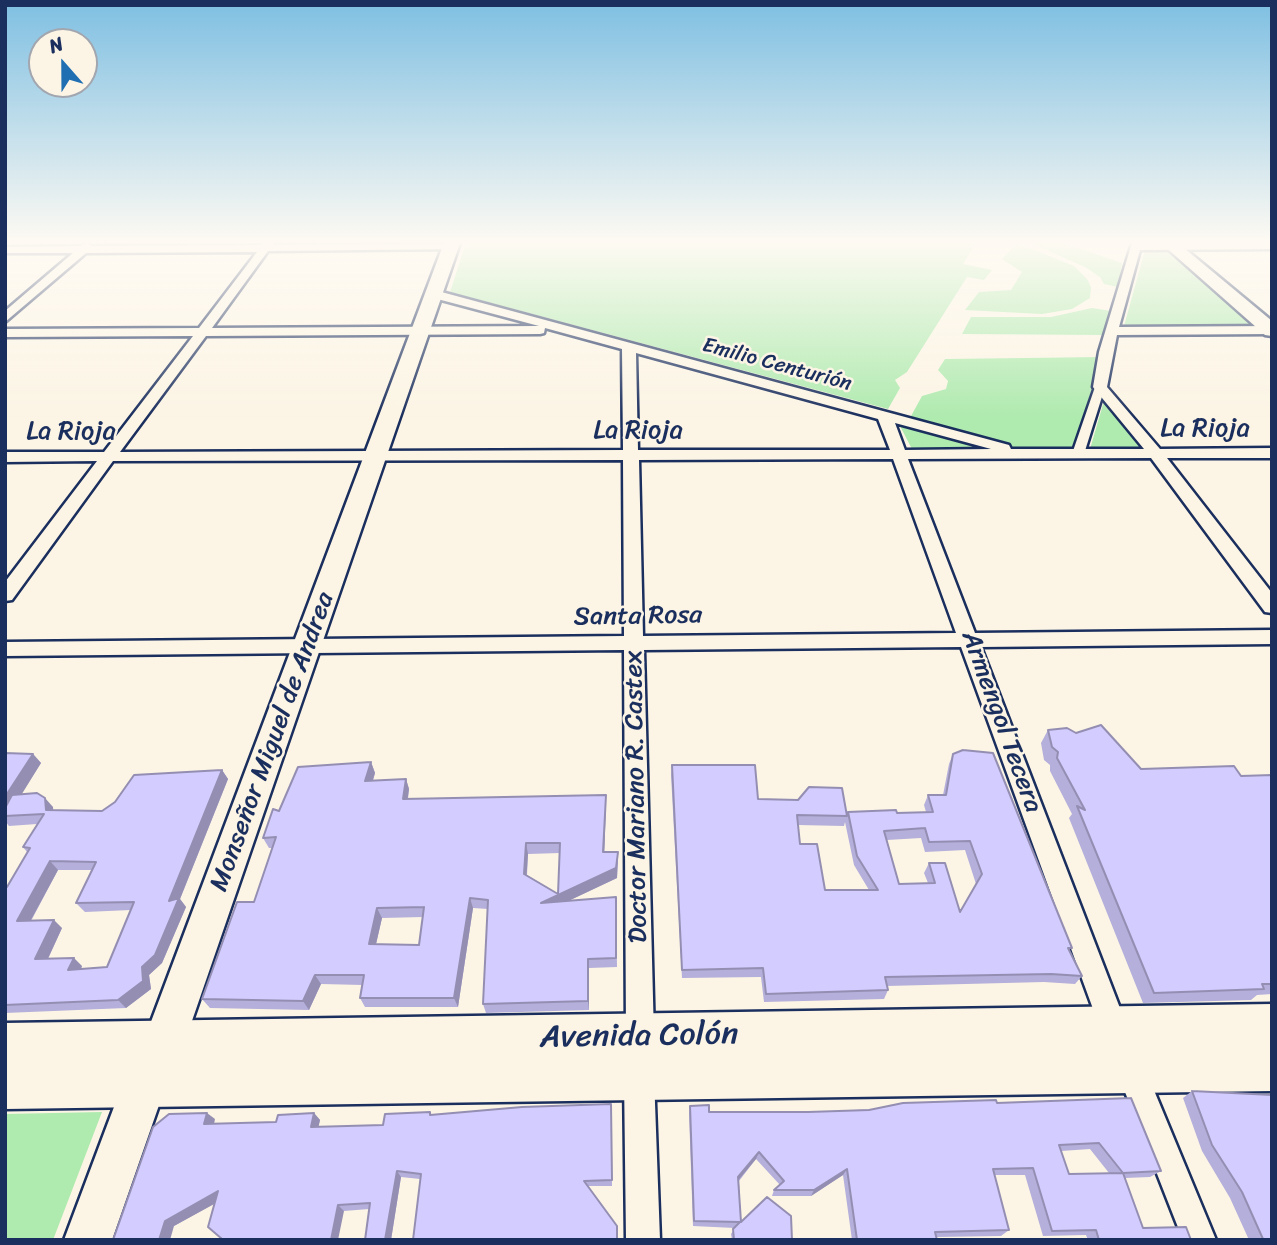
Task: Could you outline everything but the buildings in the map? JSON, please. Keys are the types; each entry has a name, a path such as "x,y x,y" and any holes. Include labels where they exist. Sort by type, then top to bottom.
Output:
{"main road":[{"name":"Monseñor Miguel de Andrea","path":"88,1240 432,301"},
{"path":"1237,301 1271,330"},
{"name":"Avenida Colón","path":"5,1085 154,1064 1123,1049 1272,1027"},
{"name":"Avenida Colón","path":"5,1047 154,1064"},
{"name":"Avenida Colón","path":"1123,1049 1272,1067"}],"street":[{"path":"5,318 24,301"},
{"path":"5,595 225,301"},
{"name":"Emilio Centurión","path":"457,301 1027,454"},
{"path":"1078,454 1100,387 1120,301"},
{"path":"5,333 566,330"},
{"path":"1112,331 1271,330"},
{"name":"Doctor Mariano R. Castex","path":"629,347 643,1240"},
{"path":"1100,387 1156,454 1272,607"},
{"name":"Armengol Tecera","path":"894,418 899,455 1123,1049 1200,1240"},
{"name":"La Rioja","path":"5,457 1272,453"},
{"name":"Santa Rosa","path":"5,649 1272,637"}],"green space":[{"path":"484,301 952,301 907,372 895,380 900,388 888,409"},
{"path":"972,301 1085,301 1072,309 1042,314 965,310"},
{"path":"1131,301 1229,301 1257,325 1124,326"},
{"path":"1092,308 1111,311 1103,335 962,334 971,317 1051,317"},
{"path":"1102,357 1072,451 1027,451 910,418 922,396 946,389 948,381 938,370 945,359"},
{"path":"1104,401 1144,448 1090,449"},
{"path":"899,424 1001,450 913,451"},
{"path":"102,1112 53,1240 5,1240 5,1114"}]}
